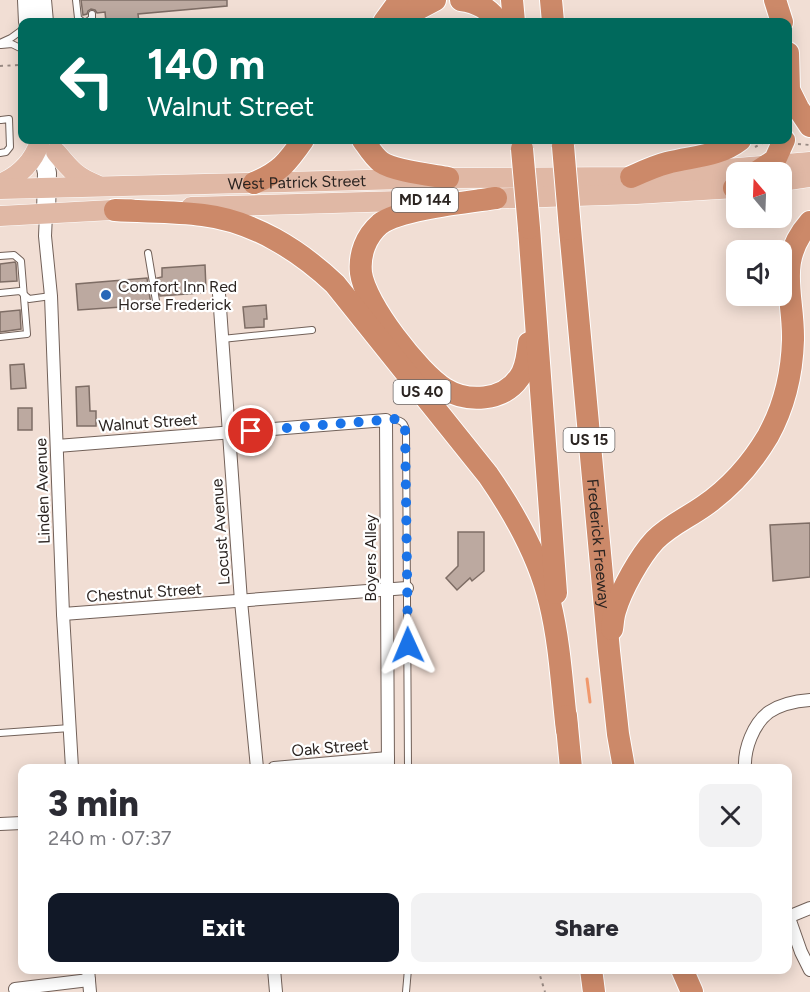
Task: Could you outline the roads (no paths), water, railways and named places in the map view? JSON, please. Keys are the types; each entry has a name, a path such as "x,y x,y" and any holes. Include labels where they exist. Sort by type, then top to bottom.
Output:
{"highway":[{"path":"387,18 400,0"},
{"path":"408,18 416,10 435,0"},
{"path":"461,0 481,6 496,18"},
{"path":"512,0 514,18"},
{"path":"551,0 554,18"},
{"path":"555,18 557,0"},
{"path":"765,0 771,18"},
{"path":"775,0 781,18"},
{"path":"792,96 810,126"},
{"path":"254,183 271,176 284,166 300,144"},
{"path":"366,144 381,163 448,178"},
{"name":"US 15","path":"521,144 571,764"},
{"name":"Frederick Freeway","path":"562,144 609,651 623,764"},
{"path":"631,177 665,163 716,153 734,144"},
{"path":"774,162 782,144"},
{"path":"496,198 441,206 396,216 382,222 371,233 364,245 361,259 363,281 374,305 392,333 421,367 445,389 460,396 488,398 500,394 520,378 525,367 534,312"},
{"name":"US 40","path":"115,210 204,215 236,222 289,247 336,284 489,475 519,523 549,600 555,626 567,730"},
{"path":"609,651 615,611 632,573 644,555 674,523 704,506 734,480 768,436 784,399 792,361 793,322 788,285 789,263 796,244 810,222"},
{"path":"592,974 594,992"},
{"path":"683,974 692,992"}],"main road":[{"path":"27,0 28,18"},
{"path":"42,0 44,18"},
{"path":"0,184 27,166 46,144"},
{"path":"46,213 47,144"},
{"path":"48,144 70,170 82,179 102,187"},
{"name":"West Patrick Street","path":"792,167 810,162"},
{"name":"West Patrick Street","path":"0,189 47,181 102,187 448,178 726,174"},
{"name":"West Patrick Street","path":"792,175 810,177"},
{"name":"West Patrick Street","path":"0,216 215,206 636,194 726,188"}],"street":[{"name":"Linden Avenue","path":"46,213 45,236 53,291 63,614 72,764"},
{"name":"Locust Avenue","path":"219,294 241,601 257,764"},
{"name":"Walnut Street","path":"57,446 386,420"},
{"name":"Boyers Alley","path":"386,420 388,763"},
{"name":"Chestnut Street","path":"63,614 407,588"},
{"path":"744,764 746,750 752,735 768,713 798,700 810,700"},
{"name":"Oak Street","path":"365,764 388,763"},
{"path":"0,824 18,823"},
{"path":"792,915 810,908"},
{"path":"792,927 810,970"},
{"path":"274,974 276,992"},
{"path":"15,989 89,980"}],"lane":[{"path":"76,0 78,18"},
{"path":"0,44 18,33"},
{"path":"0,44 12,44 18,47"},
{"path":"0,153 6,152 10,147 9,119 1,120"},
{"path":"148,253 157,307"},
{"path":"0,256 14,255 21,261 27,334 0,336"},
{"path":"0,293 20,291 29,299 53,291"},
{"path":"222,339 312,330"},
{"path":"386,420 396,419 405,425 408,764"},
{"path":"0,733 70,728"},
{"path":"406,992 408,974"}],"waterway":[{"path":"587,679 590,702"}],"place":[{"name":"Comfort Inn Red Horse Frederick","path":"106,295"}]}
